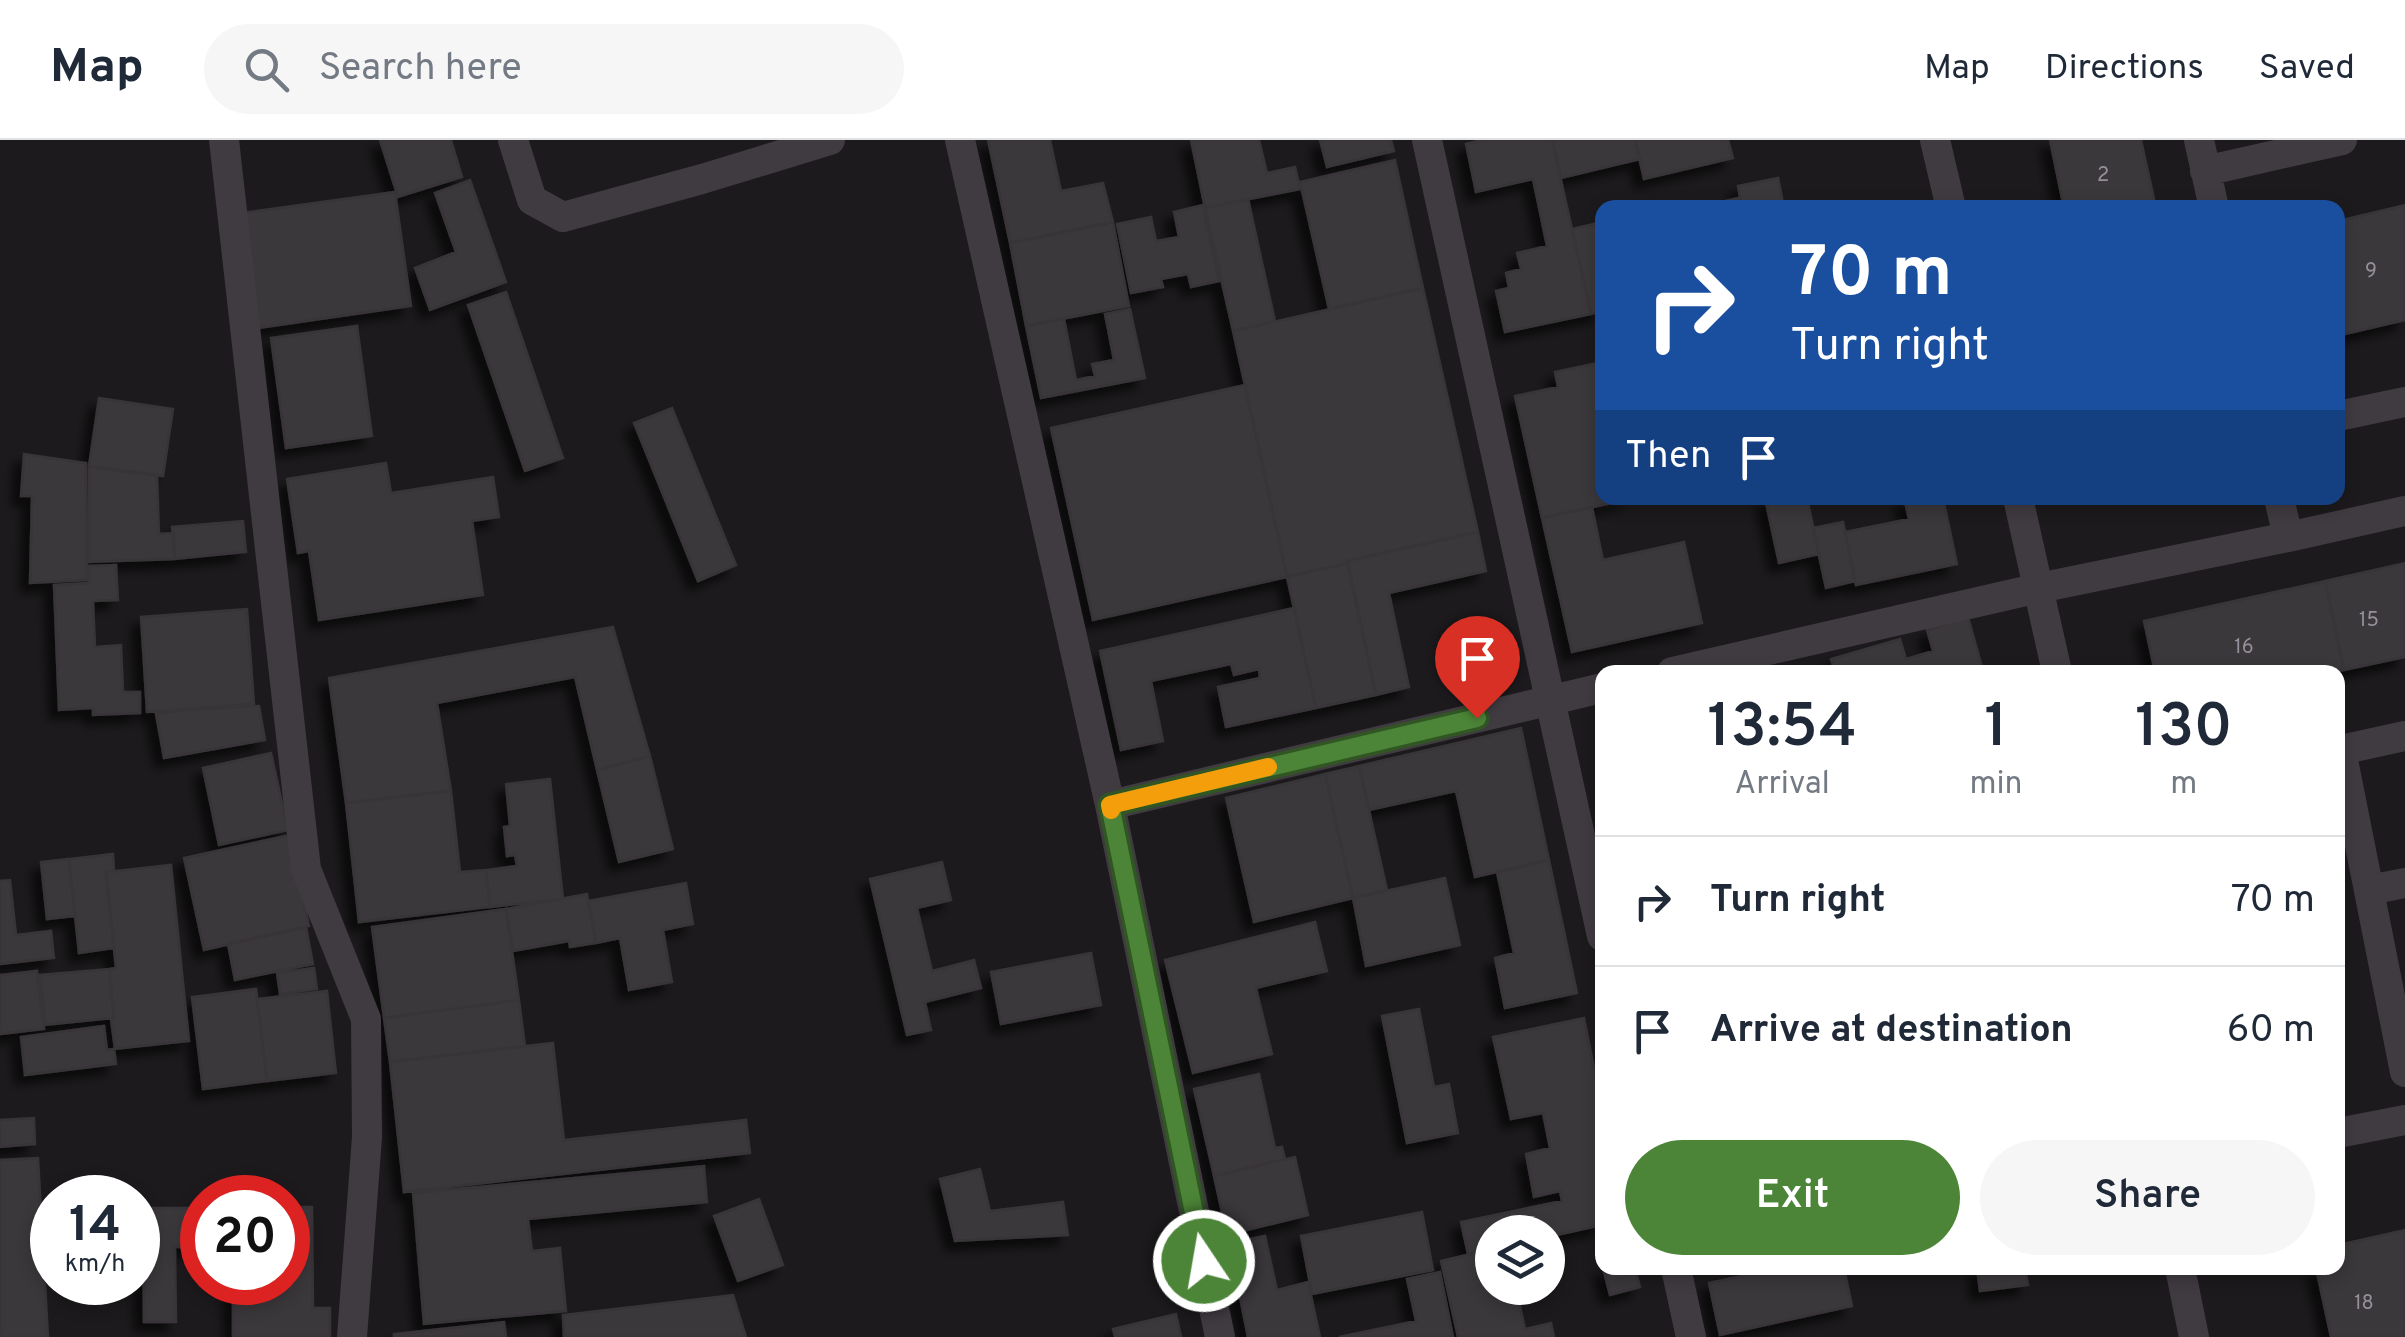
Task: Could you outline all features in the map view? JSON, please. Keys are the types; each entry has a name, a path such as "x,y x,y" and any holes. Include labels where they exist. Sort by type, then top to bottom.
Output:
{"street":[{"path":"224,140 306,869 366,1019 366,1137 352,1337"},
{"path":"513,140 532,200 563,217 830,140"},
{"path":"960,140 1110,805 1220,1337"},
{"path":"1427,140 1595,904"},
{"path":"1935,140 1949,200"},
{"path":"2198,140 2212,200"},
{"path":"2206,171 2342,140"},
{"path":"2345,415 2405,402"},
{"path":"2020,505 2055,665"},
{"path":"2281,505 2288,538"},
{"path":"1703,665 2039,588 2405,511"},
{"path":"1110,805 1595,690"},
{"path":"2345,749 2405,736"},
{"path":"2345,770 2405,1072"},
{"path":"2369,890 2405,883"},
{"path":"2345,1131 2405,1120"},
{"path":"1678,1275 1691,1337"},
{"path":"2181,1275 2194,1337"}],"building":[{"path":"380,140 451,140 462,177 398,197"},
{"path":"988,140 1050,140 1061,191 1103,183 1113,222 1010,243"},
{"path":"1191,140 1259,140 1267,173 1295,167 1300,189 1205,208"},
{"path":"1320,140 1391,140 1394,151 1327,167"},
{"path":"1481,140 1552,140 1591,314 1505,332 1496,291 1509,288 1506,273 1521,269 1517,253 1547,246 1533,179 1476,192 1466,144"},
{"path":"1552,140 1635,140 1640,159 1561,178"},
{"path":"1635,140 1728,140 1733,158 1644,179"},
{"path":"2050,140 2141,140 2154,200 2062,200"},
{"path":"1395,160 1423,288 1329,309 1300,182"},
{"path":"1778,178 1782,200 1741,200 1738,186"},
{"path":"470,180 506,282 430,310 415,268 456,252 435,193"},
{"path":"395,192 411,306 258,328 242,213"},
{"path":"1248,199 1275,321 1233,331 1205,208"},
{"path":"1203,205 1219,281 1191,287 1188,274 1161,279 1163,287 1131,293 1117,224 1151,217 1156,241 1179,237 1174,212"},
{"path":"2405,205 2405,320 2345,334 2345,219"},
{"path":"1113,222 1129,306 1026,326 1010,243"},
{"path":"1595,224 1595,313 1591,314 1572,229"},
{"path":"1423,288 1478,532 1287,577 1233,331"},
{"path":"506,292 563,458 525,471 468,305"},
{"path":"1130,309 1145,378 1041,398 1026,326 1064,319 1076,380 1095,376 1092,364 1114,360 1105,314"},
{"path":"357,326 372,436 286,448 271,338"},
{"path":"1595,363 1595,505 1602,505 1542,518 1515,396 1558,387 1555,372"},
{"path":"1245,385 1287,577 1093,620 1051,428"},
{"path":"99,398 173,409 163,476 89,466"},
{"path":"672,408 736,565 698,581 634,423"},
{"path":"24,454 86,463 87,580 30,583 32,496 21,496"},
{"path":"386,463 391,493 493,477 499,517 472,521 483,595 319,620 309,551 298,553 287,479"},
{"path":"89,466 157,476 159,534 173,533 175,559 89,562"},
{"path":"1767,505 1808,505 1819,554 1779,563"},
{"path":"1906,505 1944,505 1957,564 1856,585 1845,532 1909,519"},
{"path":"1592,507 1603,560 1684,542 1702,623 1572,652 1542,518"},
{"path":"243,521 246,552 175,559 172,527"},
{"path":"1843,522 1855,581 1826,588 1813,528"},
{"path":"1478,532 1486,571 1389,593 1409,687 1376,695 1347,561"},
{"path":"1348,563 1376,695 1316,708 1287,577"},
{"path":"2405,563 2405,657 2345,670 2325,581"},
{"path":"116,565 118,600 93,601 95,647 121,645 123,692 140,692 140,713 93,715 93,708 59,710 54,585 89,583 88,566"},
{"path":"2325,581 2343,665 2153,665 2144,621"},
{"path":"1294,608 1316,708 1226,727 1218,687 1260,678 1259,669 1234,675 1231,664 1151,681 1163,741 1121,750 1100,651"},
{"path":"247,609 254,704 147,712 141,617"},
{"path":"1968,617 1981,665 1833,665 1831,659 1900,639 1906,659 1933,651 1927,630"},
{"path":"613,627 650,756 597,770 575,677 437,703 451,791 346,803 329,678"},
{"path":"259,706 265,740 164,758 156,714"},
{"path":"1521,728 1549,860 1475,877 1456,791 1369,810 1359,766"},
{"path":"271,753 288,830 219,845 203,768"},
{"path":"650,756 673,849 619,862 597,770"},
{"path":"1359,766 1387,890 1353,898 1325,774"},
{"path":"1325,774 1353,898 1254,922 1226,798"},
{"path":"550,779 563,899 490,907 486,870 517,866 515,855 507,856 504,827 510,826 506,784"},
{"path":"451,791 460,872 486,870 490,907 359,922 346,803"},
{"path":"290,835 309,926 204,950 184,858"},
{"path":"113,854 114,871 106,872 114,948 79,953 69,859"},
{"path":"69,859 75,916 47,919 41,862"},
{"path":"1549,860 1577,993 1505,1008 1495,958 1514,953 1497,872"},
{"path":"942,862 951,900 917,908 932,971 974,960 981,988 925,1002 931,1030 907,1035 870,879"},
{"path":"171,865 189,1041 115,1049 109,969 116,968 106,872"},
{"path":"1445,878 1460,945 1366,966 1353,898"},
{"path":"10,880 16,935 51,931 54,958 0,964 0,881"},
{"path":"686,883 693,924 663,930 672,982 629,990 620,938 596,943 588,901"},
{"path":"587,894 596,943 570,947 569,941 513,951 506,909"},
{"path":"506,909 519,1000 384,1018 372,927"},
{"path":"1315,922 1327,971 1256,988 1272,1054 1193,1073 1165,960"},
{"path":"306,927 313,964 235,980 228,944"},
{"path":"1091,953 1101,1005 1001,1024 991,972"},
{"path":"314,968 317,989 280,994 277,973"},
{"path":"109,969 114,1018 45,1025 40,975"},
{"path":"37,971 44,1029 0,1034 0,975"},
{"path":"256,989 267,1081 203,1089 192,997"},
{"path":"327,991 336,1073 267,1081 257,999"},
{"path":"519,1000 525,1046 390,1062 384,1018"},
{"path":"1419,1009 1434,1087 1449,1084 1458,1133 1407,1143 1382,1016"},
{"path":"1584,1018 1595,1073 1595,1227 1565,1233 1565,1215 1495,1215 1562,1201 1560,1191 1534,1197 1526,1154 1550,1148 1543,1113 1511,1119 1493,1037"},
{"path":"104,1026 107,1050 114,1049 116,1064 25,1075 21,1037"},
{"path":"553,1043 564,1140 746,1120 750,1153 404,1192 390,1062"},
{"path":"1259,1074 1275,1148 1282,1147 1285,1159 1214,1176 1194,1089"},
{"path":"34,1118 35,1144 0,1147 0,1120"},
{"path":"1295,1157 1308,1215 1227,1235 1214,1176"},
{"path":"38,1158 39,1175 30,1175 30,1305 46,1305 48,1337 0,1337 0,1160"},
{"path":"704,1166 707,1202 528,1219 532,1251 560,1248 566,1311 424,1324 413,1193"},
{"path":"980,1169 990,1211 1063,1202 1068,1235 955,1241 940,1179"},
{"path":"759,1199 783,1265 738,1281 714,1216"},
{"path":"312,1207 313,1308 330,1308 330,1337 233,1337 233,1305 310,1305"},
{"path":"160,1208 180,1208 180,1247 175,1247 176,1322 144,1322 144,1305 160,1305"},
{"path":"1422,1212 1433,1270 1312,1294 1301,1236"},
{"path":"1475,1219 1475,1253 1468,1254 1461,1222"},
{"path":"2405,1230 2405,1337 2331,1337 2318,1275 2345,1275 2345,1243"},
{"path":"1265,1236 1277,1290 1308,1282 1320,1337 1248,1337 1229,1243"},
{"path":"1475,1253 1475,1305 1520,1305 1525,1329 1551,1323 1554,1337 1458,1337 1441,1261"},
{"path":"1440,1272 1453,1337 1339,1337 1416,1321 1407,1279"},
{"path":"1605,1275 1637,1275 1640,1287 1610,1295"},
{"path":"1747,1275 1845,1275 1852,1306 1720,1335 1709,1283"},
{"path":"1978,1275 2026,1275 2028,1285 1980,1291"},
{"path":"733,1295 746,1337 564,1337 563,1315"},
{"path":"1176,1314 1181,1337 1115,1337 1113,1329"},
{"path":"504,1322 506,1337 394,1337 394,1334"}],"slow traffic":[{"path":"1111,810 1110,805 1268,767"}],"route":[{"path":"1204,1261 1110,805 1477,718"}]}
